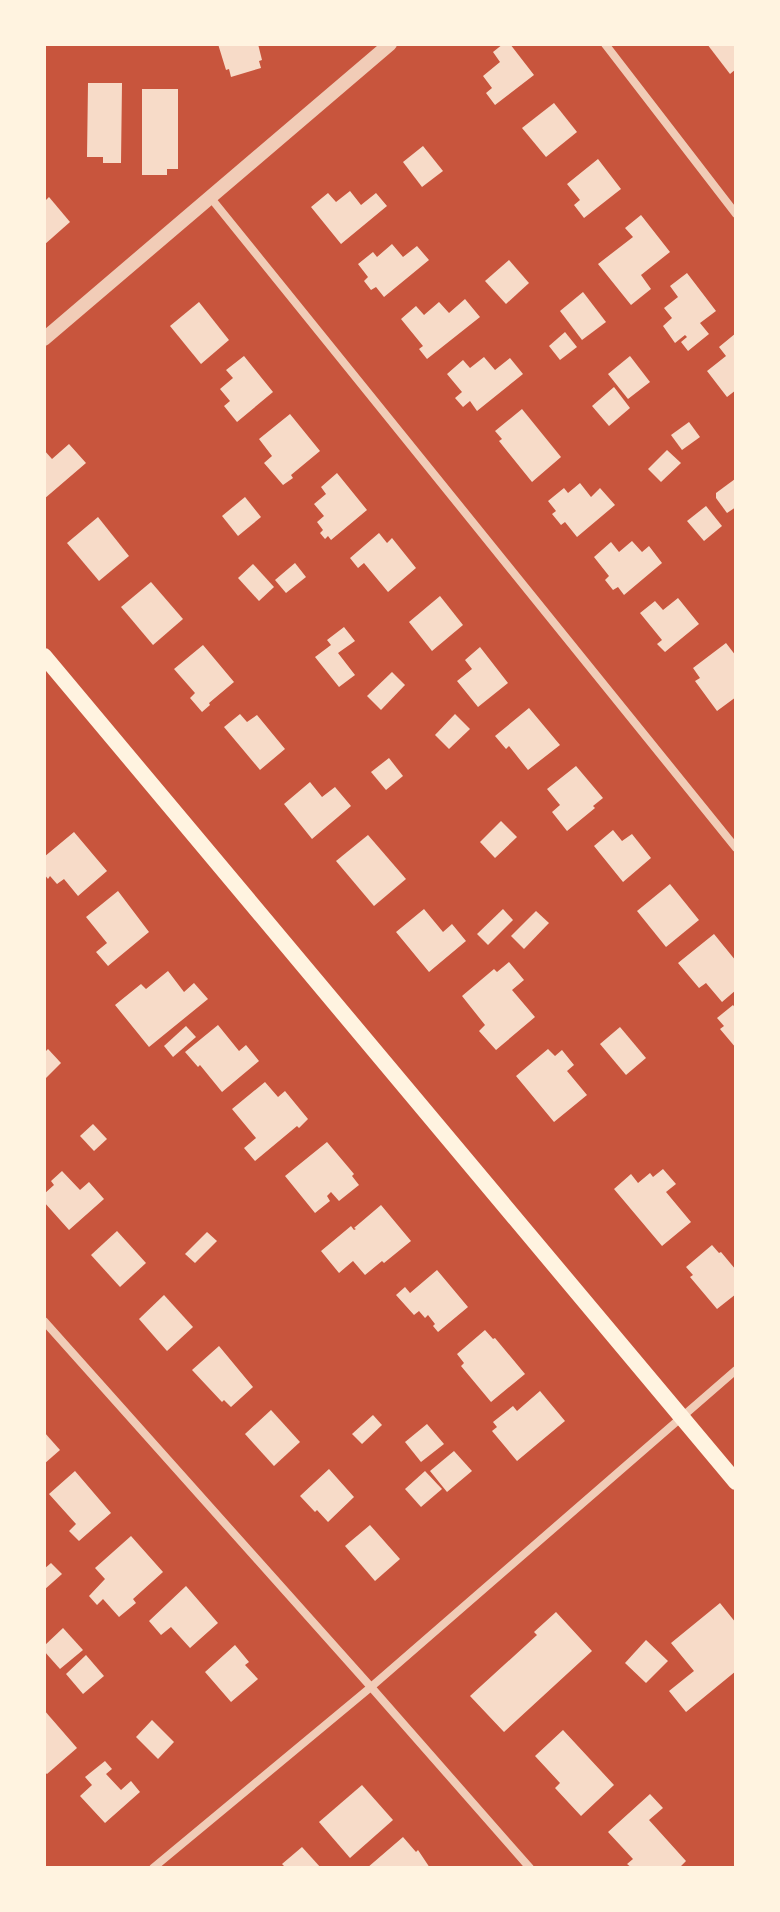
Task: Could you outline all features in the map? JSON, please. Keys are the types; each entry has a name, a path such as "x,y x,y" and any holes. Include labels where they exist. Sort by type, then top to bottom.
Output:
{"main road":[{"path":"44,656 736,1482"}],"street":[{"path":"44,339 390,44"},
{"path":"605,44 736,214"},
{"path":"210,196 736,848"},
{"path":"44,1321 530,1868"},
{"path":"153,1868 371,1687 736,1370"}],"building":[{"path":"218,44 258,44 261,68 231,77"},
{"path":"503,44 510,44 534,75 495,105 486,93 492,88 483,76 500,62 493,52"},
{"path":"707,44 736,44 736,69 730,74"},
{"path":"88,83 122,83 121,163 103,163 103,157 87,157"},
{"path":"142,89 178,89 178,169 167,169 167,175 142,175"},
{"path":"554,103 577,132 546,157 522,128"},
{"path":"423,146 443,171 422,187 403,162"},
{"path":"598,159 621,189 584,218 574,205 580,200 567,184"},
{"path":"350,191 361,205 376,193 387,206 341,244 311,207 328,193 336,202"},
{"path":"49,197 70,222 44,245 44,202"},
{"path":"641,215 670,252 641,275 651,289 631,305 598,264 633,237 625,228"},
{"path":"392,244 403,257 417,246 429,260 384,297 376,287 371,290 364,281 368,277 358,264 373,252 377,257"},
{"path":"509,260 529,283 506,304 485,281"},
{"path":"687,273 716,311 700,323 709,334 688,351 681,342 687,337 685,335 675,343 663,326 672,318 664,308 678,297 670,286"},
{"path":"583,292 606,322 582,340 560,311"},
{"path":"465,299 480,317 427,359 419,349 423,346 401,319 416,306 424,315 439,302 449,313"},
{"path":"199,302 229,340 201,364 170,326"},
{"path":"565,332 577,347 560,360 549,346"},
{"path":"736,333 736,390 727,397 707,371 726,356 719,347"},
{"path":"244,356 273,392 237,422 224,406 230,401 220,389 233,378 226,370"},
{"path":"630,356 650,382 628,399 608,374"},
{"path":"484,357 495,370 510,358 523,374 477,411 470,401 463,407 455,398 462,392 447,374 463,360 470,368"},
{"path":"614,387 630,408 609,426 592,406"},
{"path":"522,409 561,457 532,482 499,441 502,439 495,431"},
{"path":"290,414 320,451 283,485 264,463 272,456 259,439"},
{"path":"689,422 700,437 682,450 671,435"},
{"path":"69,444 86,463 44,499 44,450 52,459"},
{"path":"667,450 681,463 661,482 648,469"},
{"path":"337,473 367,510 331,540 320,533 323,530 317,522 324,516 314,504 326,494 321,487"},
{"path":"735,479 736,507 727,513 716,498 716,493"},
{"path":"580,483 591,497 600,488 615,505 577,537 565,522 561,525 552,514 556,511 548,501 564,488 568,493"},
{"path":"245,497 261,517 238,536 222,516"},
{"path":"706,506 722,526 704,541 687,521"},
{"path":"98,517 129,556 99,581 67,543"},
{"path":"379,533 387,543 392,538 416,568 388,592 364,563 358,568 350,558"},
{"path":"632,541 642,552 649,546 662,563 624,595 618,587 613,590 605,580 609,576 594,557 611,542 619,552"},
{"path":"295,563 306,577 286,593 275,580"},
{"path":"253,564 274,587 259,601 238,578"},
{"path":"151,582 183,619 153,645 121,607"},
{"path":"440,596 463,625 432,651 409,622"},
{"path":"678,598 699,624 665,652 657,644 662,640 640,613 655,601 663,610"},
{"path":"344,627 355,641 338,653 355,675 339,687 315,657 331,645 327,640"},
{"path":"726,643 736,656 736,697 717,711 695,681 700,678 693,668"},
{"path":"203,645 234,682 202,712 190,698 195,693 174,669"},
{"path":"480,647 508,683 478,707 457,681 472,669 465,660"},
{"path":"392,672 405,685 381,710 367,696"},
{"path":"529,708 560,745 528,770 509,746 506,749 495,736"},
{"path":"240,714 247,722 257,715 285,749 260,770 224,727"},
{"path":"455,714 470,729 449,749 435,735"},
{"path":"389,758 403,776 386,790 371,772"},
{"path":"576,766 603,798 567,831 552,812 560,805 547,789"},
{"path":"310,782 322,797 335,787 351,806 312,839 284,804"},
{"path":"501,821 517,837 495,858 480,842"},
{"path":"613,830 622,841 632,834 651,858 623,882 594,846"},
{"path":"74,832 107,871 78,896 64,879 57,884 44,874 44,857"},
{"path":"368,835 406,879 374,906 336,861"},
{"path":"670,884 699,920 666,947 637,911"},
{"path":"118,891 149,932 108,966 96,952 107,943 86,917"},
{"path":"424,909 443,932 452,924 466,941 429,972 396,932"},
{"path":"503,909 513,920 488,945 477,934"},
{"path":"536,911 549,923 524,949 511,936"},
{"path":"714,934 736,961 736,990 722,1002 706,983 699,988 678,963"},
{"path":"509,962 524,980 512,990 535,1017 496,1050 479,1031 485,1025 462,996 494,969 497,972"},
{"path":"168,971 184,992 194,983 208,999 149,1047 115,1005 141,984 146,989"},
{"path":"733,1005 736,1009 736,1048 720,1029 724,1026 717,1018"},
{"path":"218,1025 239,1051 246,1045 259,1061 222,1092 185,1052"},
{"path":"186,1026 196,1037 173,1057 164,1046"},
{"path":"620,1027 646,1058 626,1075 600,1044"},
{"path":"48,1049 61,1063 44,1080 44,1053"},
{"path":"548,1049 555,1056 562,1050 574,1065 567,1071 587,1095 554,1122 516,1076"},
{"path":"265,1082 278,1097 285,1091 308,1119 255,1161 244,1148 256,1138 232,1109"},
{"path":"93,1124 107,1139 94,1151 80,1136"},
{"path":"327,1142 354,1174 352,1176 359,1185 339,1201 331,1192 327,1196 330,1201 315,1213 285,1176"},
{"path":"663,1169 676,1184 666,1192 691,1222 662,1246 614,1189 631,1174 638,1183 650,1173 653,1177"},
{"path":"62,1171 80,1190 89,1182 104,1199 69,1230 44,1202 44,1194 54,1185 51,1181"},
{"path":"381,1205 411,1241 365,1275 353,1261 339,1273 321,1251 351,1226 356,1229"},
{"path":"117,1231 146,1263 120,1287 91,1255"},
{"path":"207,1232 217,1241 195,1263 185,1254"},
{"path":"712,1245 736,1270 736,1294 717,1309 690,1277 693,1275 686,1267"},
{"path":"437,1270 468,1307 438,1332 428,1315 425,1318 419,1311 414,1315 396,1295 405,1287 410,1293"},
{"path":"164,1295 193,1327 167,1351 139,1319"},
{"path":"485,1330 525,1374 491,1402 461,1366 464,1363 457,1354"},
{"path":"219,1346 253,1387 231,1407 224,1400 222,1402 192,1370"},
{"path":"540,1391 565,1421 517,1461 492,1431 497,1427 493,1422 513,1406 517,1411"},
{"path":"271,1410 300,1442 274,1466 245,1434"},
{"path":"373,1415 382,1425 362,1444 352,1434"},
{"path":"427,1424 444,1444 421,1462 405,1442"},
{"path":"44,1432 60,1450 44,1464"},
{"path":"454,1451 472,1471 447,1492 430,1471"},
{"path":"329,1469 354,1497 328,1522 300,1496"},
{"path":"75,1471 111,1513 79,1541 69,1531 76,1524 49,1494"},
{"path":"425,1471 442,1489 421,1507 405,1489"},
{"path":"370,1525 400,1559 375,1581 345,1546"},
{"path":"131,1536 163,1572 133,1599 136,1603 119,1617 103,1599 97,1605 89,1596 105,1579 95,1568"},
{"path":"51,1563 62,1574 44,1590 44,1569"},
{"path":"186,1586 218,1623 190,1648 171,1627 161,1635 149,1621"},
{"path":"720,1603 736,1623 736,1671 686,1712 669,1691 694,1671 671,1643"},
{"path":"556,1612 592,1651 504,1732 470,1696 537,1635 534,1632"},
{"path":"63,1628 83,1650 60,1669 44,1651 44,1646"},
{"path":"646,1640 668,1661 646,1683 625,1663"},
{"path":"235,1645 249,1662 245,1665 258,1679 231,1702 205,1672"},
{"path":"86,1655 104,1676 83,1694 66,1674"},
{"path":"44,1710 77,1748 47,1774 44,1772"},
{"path":"152,1720 174,1742 158,1759 136,1737"},
{"path":"563,1730 614,1785 581,1816 555,1788 560,1783 535,1756"},
{"path":"105,1761 112,1769 106,1774 121,1790 131,1781 140,1792 105,1823 80,1796 92,1785 85,1777"},
{"path":"362,1785 393,1820 350,1858 319,1822"},
{"path":"650,1794 663,1808 649,1820 686,1861 679,1868 632,1868 627,1864 633,1859 608,1832"},
{"path":"403,1837 416,1852 418,1850 430,1868 367,1868"},
{"path":"302,1847 321,1868 286,1868 282,1864"}]}
